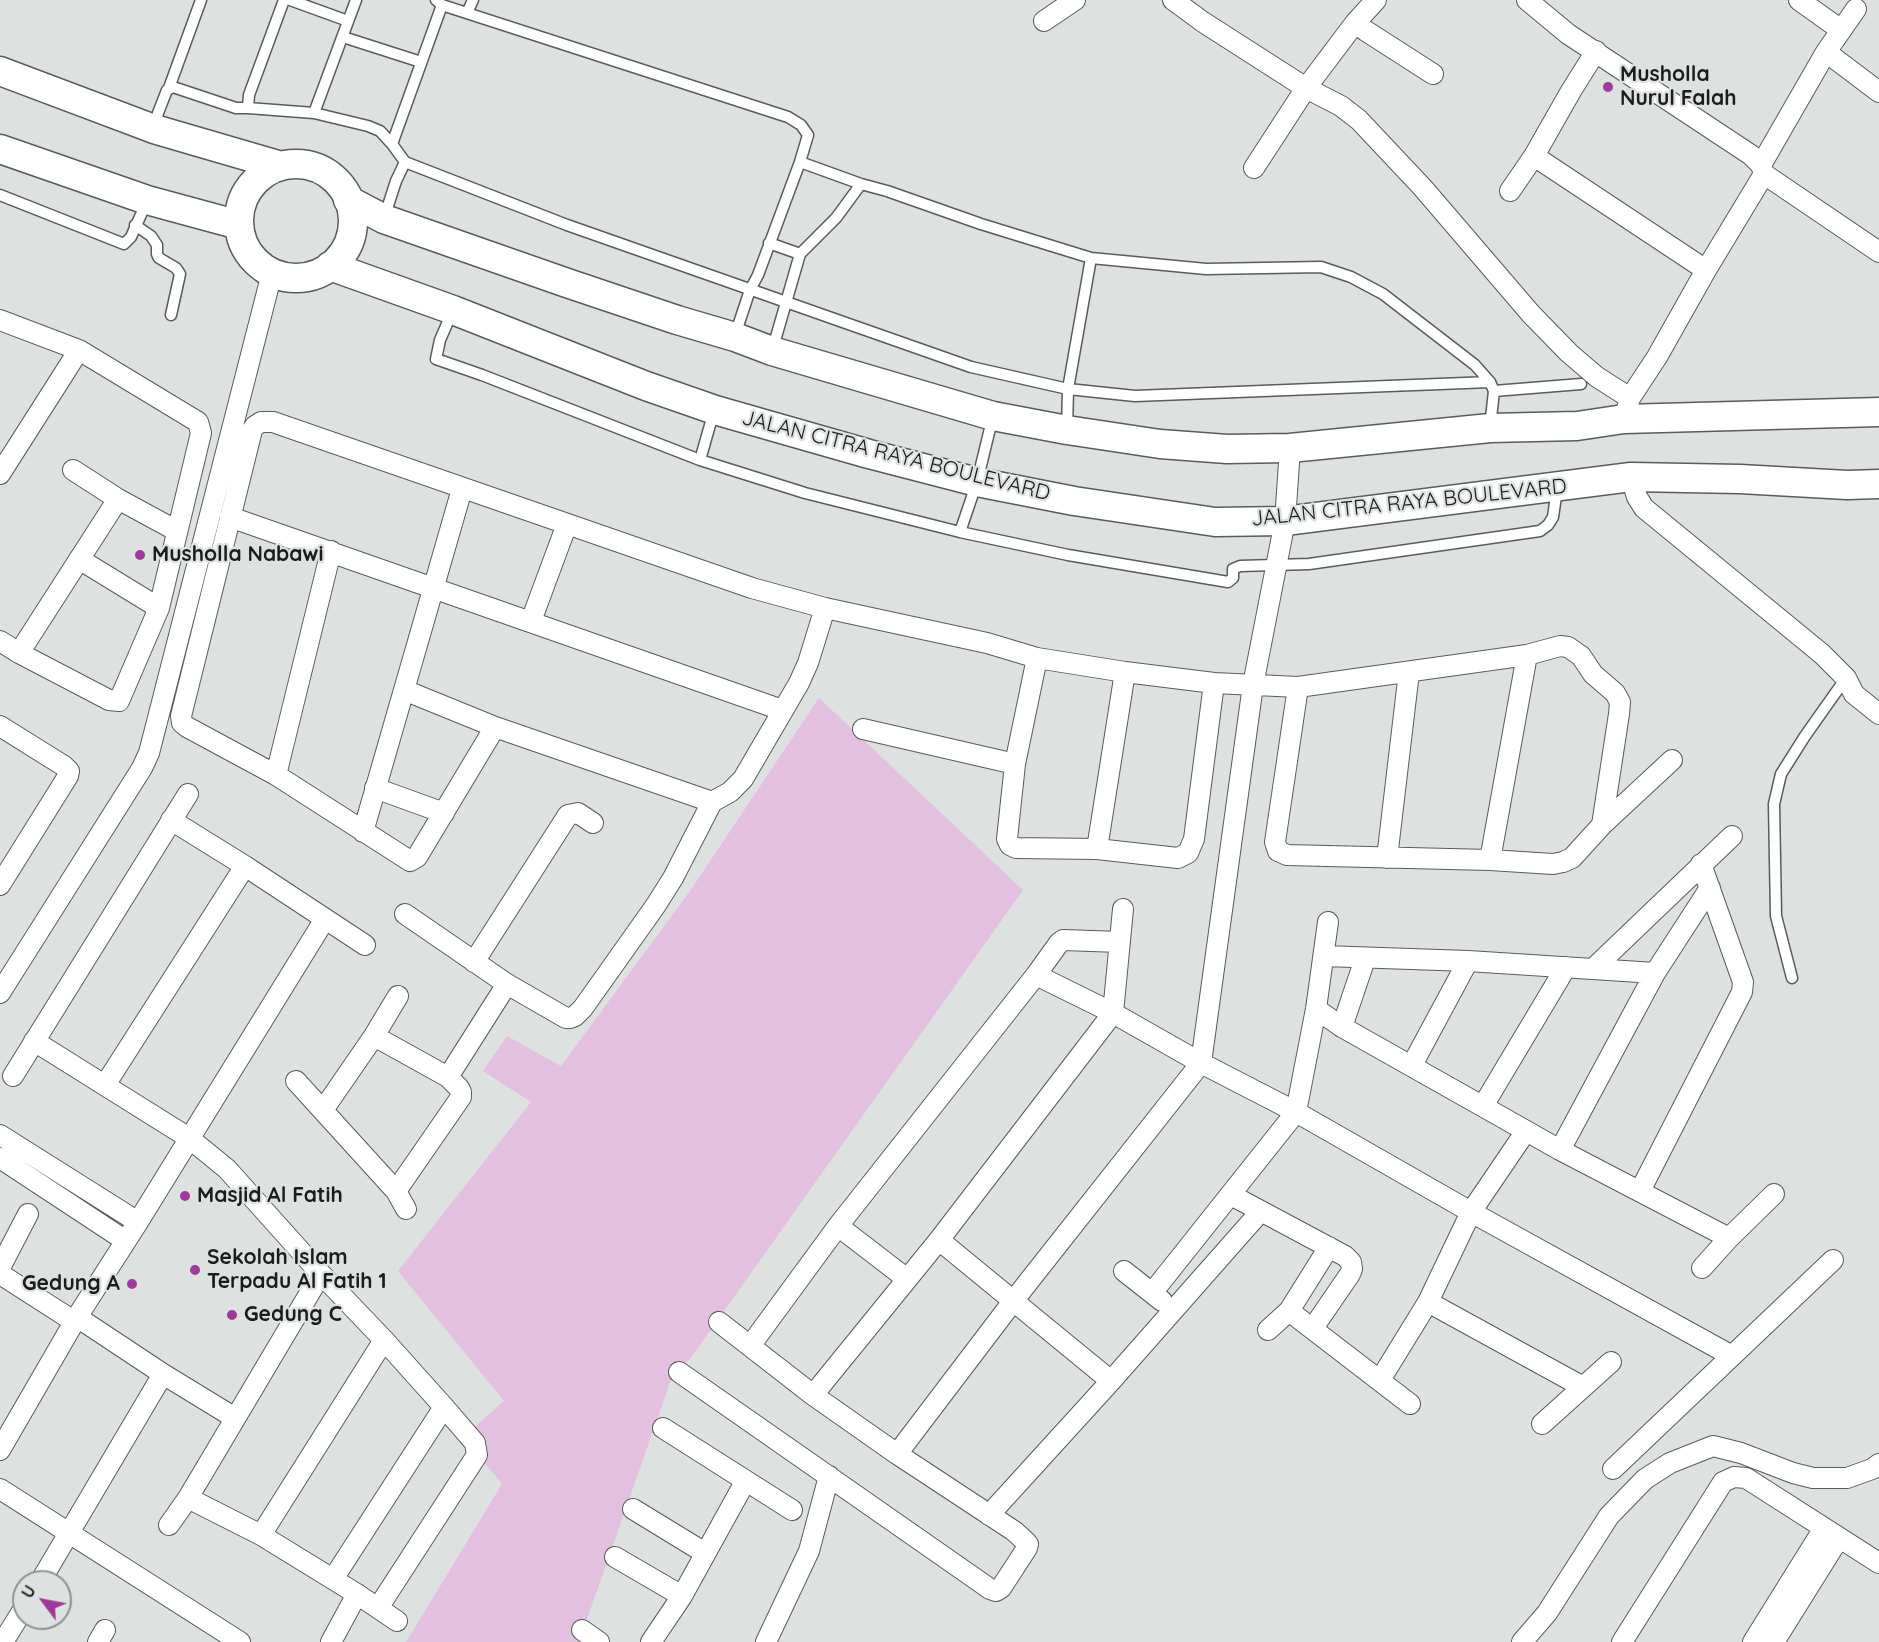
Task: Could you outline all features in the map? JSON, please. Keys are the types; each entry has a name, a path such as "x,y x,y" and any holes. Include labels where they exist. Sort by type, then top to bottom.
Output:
{"main road":[{"path":"0,71 154,129 281,166 304,165 326,173 343,189 352,211 352,223 343,252 330,266 312,276 292,278 272,273 253,259 241,237 239,225 242,204 252,185 270,171 281,166"},
{"path":"0,149 141,212 239,225"},
{"path":"348,200 384,219 677,321 735,337 772,351 993,416 1160,444 1227,449 1290,448 1490,428 1578,426 1627,409 1879,412"},
{"name":"JALAN CITRA RAYA BOULEVARD","path":"330,266 453,310 646,386 715,410 977,482 1074,501 1215,522 1285,521 1631,477 1740,478 1879,484"}],"street":[{"path":"1044,21 1075,0"},
{"path":"1173,0 1305,88 1341,106 1359,120 1423,188 1531,314 1627,409 1763,170 1826,52 1856,9"},
{"path":"1254,168 1305,88 1355,23 1376,0"},
{"path":"1799,0 1840,30"},
{"path":"1530,1 1568,33 1751,155 1763,170 1879,252"},
{"path":"1355,23 1434,74"},
{"path":"1510,191 1534,156 1596,51"},
{"path":"1826,52 1879,92"},
{"path":"1534,156 1706,270"},
{"path":"0,993 142,768 149,753 272,273"},
{"path":"0,320 79,350 198,422 201,439 159,608 120,698 116,702 109,700 19,653 0,640"},
{"path":"0,474 79,350"},
{"path":"495,727 417,857 410,861 276,775 182,723 181,716 252,430 261,422 267,421 752,588 825,608 987,643 1037,658 1214,683 1298,687 1527,655 1560,646 1568,647 1581,656 1593,674 1615,693 1620,702 1602,825"},
{"path":"897,1454 1014,1300 1201,1063 1253,685 1285,521 1290,448"},
{"path":"73,470 118,499 177,531"},
{"path":"1631,477 1637,497 1644,508 1822,654 1846,678 1854,694 1879,714"},
{"path":"363,832 462,489"},
{"path":"19,653 118,499"},
{"path":"230,517 782,710"},
{"path":"531,621 567,524"},
{"path":"276,775 331,551"},
{"path":"79,559 159,608"},
{"path":"405,914 507,984 566,1018 575,1016 583,1008 673,878 712,802 725,796 736,787 799,682 808,663 825,608"},
{"path":"1490,860 1527,655"},
{"path":"1037,658 1015,764 1007,840 1016,848 1096,849 1178,858 1188,853 1194,839 1214,683"},
{"path":"1096,849 1125,672"},
{"path":"1387,858 1409,672"},
{"path":"1298,687 1275,847 1287,855 1490,860 1553,864 1563,862 1572,858 1602,825 1672,760"},
{"path":"405,690 495,727 712,802"},
{"path":"863,729 1015,764"},
{"path":"0,885 69,771 1,730"},
{"path":"375,788 444,813"},
{"path":"13,1076 188,794"},
{"path":"474,962 568,815 578,813 593,823"},
{"path":"171,820 365,945"},
{"path":"1594,968 1732,836"},
{"path":"1640,1191 1742,992 1743,982 1701,864"},
{"path":"105,1085 245,866"},
{"path":"1560,1150 1655,973 1710,888"},
{"path":"813,1395 939,1240 1113,1013 1123,909"},
{"path":"0,1450 76,1319 325,919"},
{"path":"1152,1293 1296,1112 1316,1009 1328,922"},
{"path":"750,1346 838,1226 1063,940 1120,942"},
{"path":"1324,956 1594,968 1655,973"},
{"path":"1342,1027 1365,959"},
{"path":"1412,1065 1468,962"},
{"path":"1483,1106 1566,967"},
{"path":"1036,975 1113,1013 1201,1063 1296,1112 1471,1212 1732,1356"},
{"path":"448,1077 507,984"},
{"path":"322,1110 374,1036 398,996"},
{"path":"1316,1009 1342,1027 1560,1150 1729,1238"},
{"path":"374,1036 448,1077 459,1088 461,1097 396,1191"},
{"path":"34,1041 189,1138 228,1169 475,1443 477,1455 378,1608"},
{"path":"296,1081 396,1191 405,1209"},
{"path":"1380,1380 1428,1302 1471,1212 1526,1131"},
{"path":"0,1135 138,1222"},
{"path":"0,1158 126,1241"},
{"path":"1702,1268 1774,1194"},
{"path":"1231,1195 1348,1259 1352,1269 1313,1328"},
{"path":"989,1515 1261,1211"},
{"path":"0,1268 28,1214"},
{"path":"838,1226 907,1280"},
{"path":"939,1240 1110,1381"},
{"path":"1268,1330 1289,1311 1329,1247"},
{"path":"1613,1469 1833,1260"},
{"path":"1124,1271 1174,1309"},
{"path":"0,1274 234,1418"},
{"path":"169,1525 188,1498 321,1274"},
{"path":"1428,1302 1583,1387"},
{"path":"1289,1311 1410,1404"},
{"path":"679,1372 990,1589 996,1591 1003,1586 1028,1546 1026,1542 1014,1531 813,1395 719,1322"},
{"path":"261,1535 384,1340"},
{"path":"1542,1424 1611,1362"},
{"path":"47,1570 163,1374"},
{"path":"333,1579 444,1407"},
{"path":"663,1428 792,1510"},
{"path":"1522,1642 1546,1613 1609,1516 1645,1479 1670,1463 1713,1446 1741,1453 1793,1473 1813,1478 1847,1478 1879,1464"},
{"path":"766,1642 808,1551 829,1476"},
{"path":"1622,1642 1724,1482 1734,1477 1746,1478 1879,1563"},
{"path":"651,1642 682,1596 745,1482"},
{"path":"0,1489 240,1642"},
{"path":"188,1498 261,1535 397,1621"},
{"path":"633,1509 705,1553"},
{"path":"1753,1642 1832,1533"},
{"path":"1774,1642 1832,1533"},
{"path":"615,1557 682,1596"},
{"path":"332,1642 357,1594"},
{"path":"3,1642 12,1627"},
{"path":"582,1630 599,1642"}],"lane":[{"path":"154,129 201,0"},
{"path":"248,108 249,95 284,0"},
{"path":"290,0 348,21"},
{"path":"314,113 356,0"},
{"path":"467,13 473,0"},
{"path":"392,144 439,2 788,117 801,125 808,135 800,162 750,290 735,337"},
{"path":"343,37 421,62"},
{"path":"169,88 173,87 236,108 314,113 368,126 380,131 405,162 567,225 971,367 1068,389 1135,396 1581,384"},
{"path":"384,219 396,181 405,162"},
{"path":"800,162 1091,258 1206,269 1321,267 1351,277 1383,294 1475,365 1492,386 1490,428"},
{"path":"772,351 800,254 836,218 861,184"},
{"path":"0,195 124,244 131,237 141,212"},
{"path":"141,212 151,237 157,245 159,258 176,268 180,274 171,315"},
{"path":"769,243 800,254"},
{"path":"1067,430 1068,389 1091,258"},
{"path":"453,310 440,340 436,359 700,460 805,493 960,532 1068,555 1228,582 1233,578 1233,569 1237,567 1309,564 1540,531 1553,517 1557,488"},
{"path":"700,460 715,410"},
{"path":"960,532 977,482 993,416"},
{"path":"1792,978 1776,916 1774,804 1781,774 1846,678"}],"shaded area":[{"path":"819,698 1023,890 690,1359 673,1374 579,1642 406,1642 502,1484 463,1437 504,1401 398,1271 531,1102 483,1071 507,1036 561,1066 690,891"}],"place":[{"name":"Musholla Nurul Falah","path":"1608,87"},
{"name":"Musholla Nabawi","path":"140,555"},
{"name":"Masjid Al Fatih","path":"185,1196"},
{"name":"Sekolah Islam Terpadu Al Fatih 1","path":"195,1270"},
{"name":"Gedung A","path":"132,1284"},
{"name":"Gedung C","path":"232,1315"}]}
